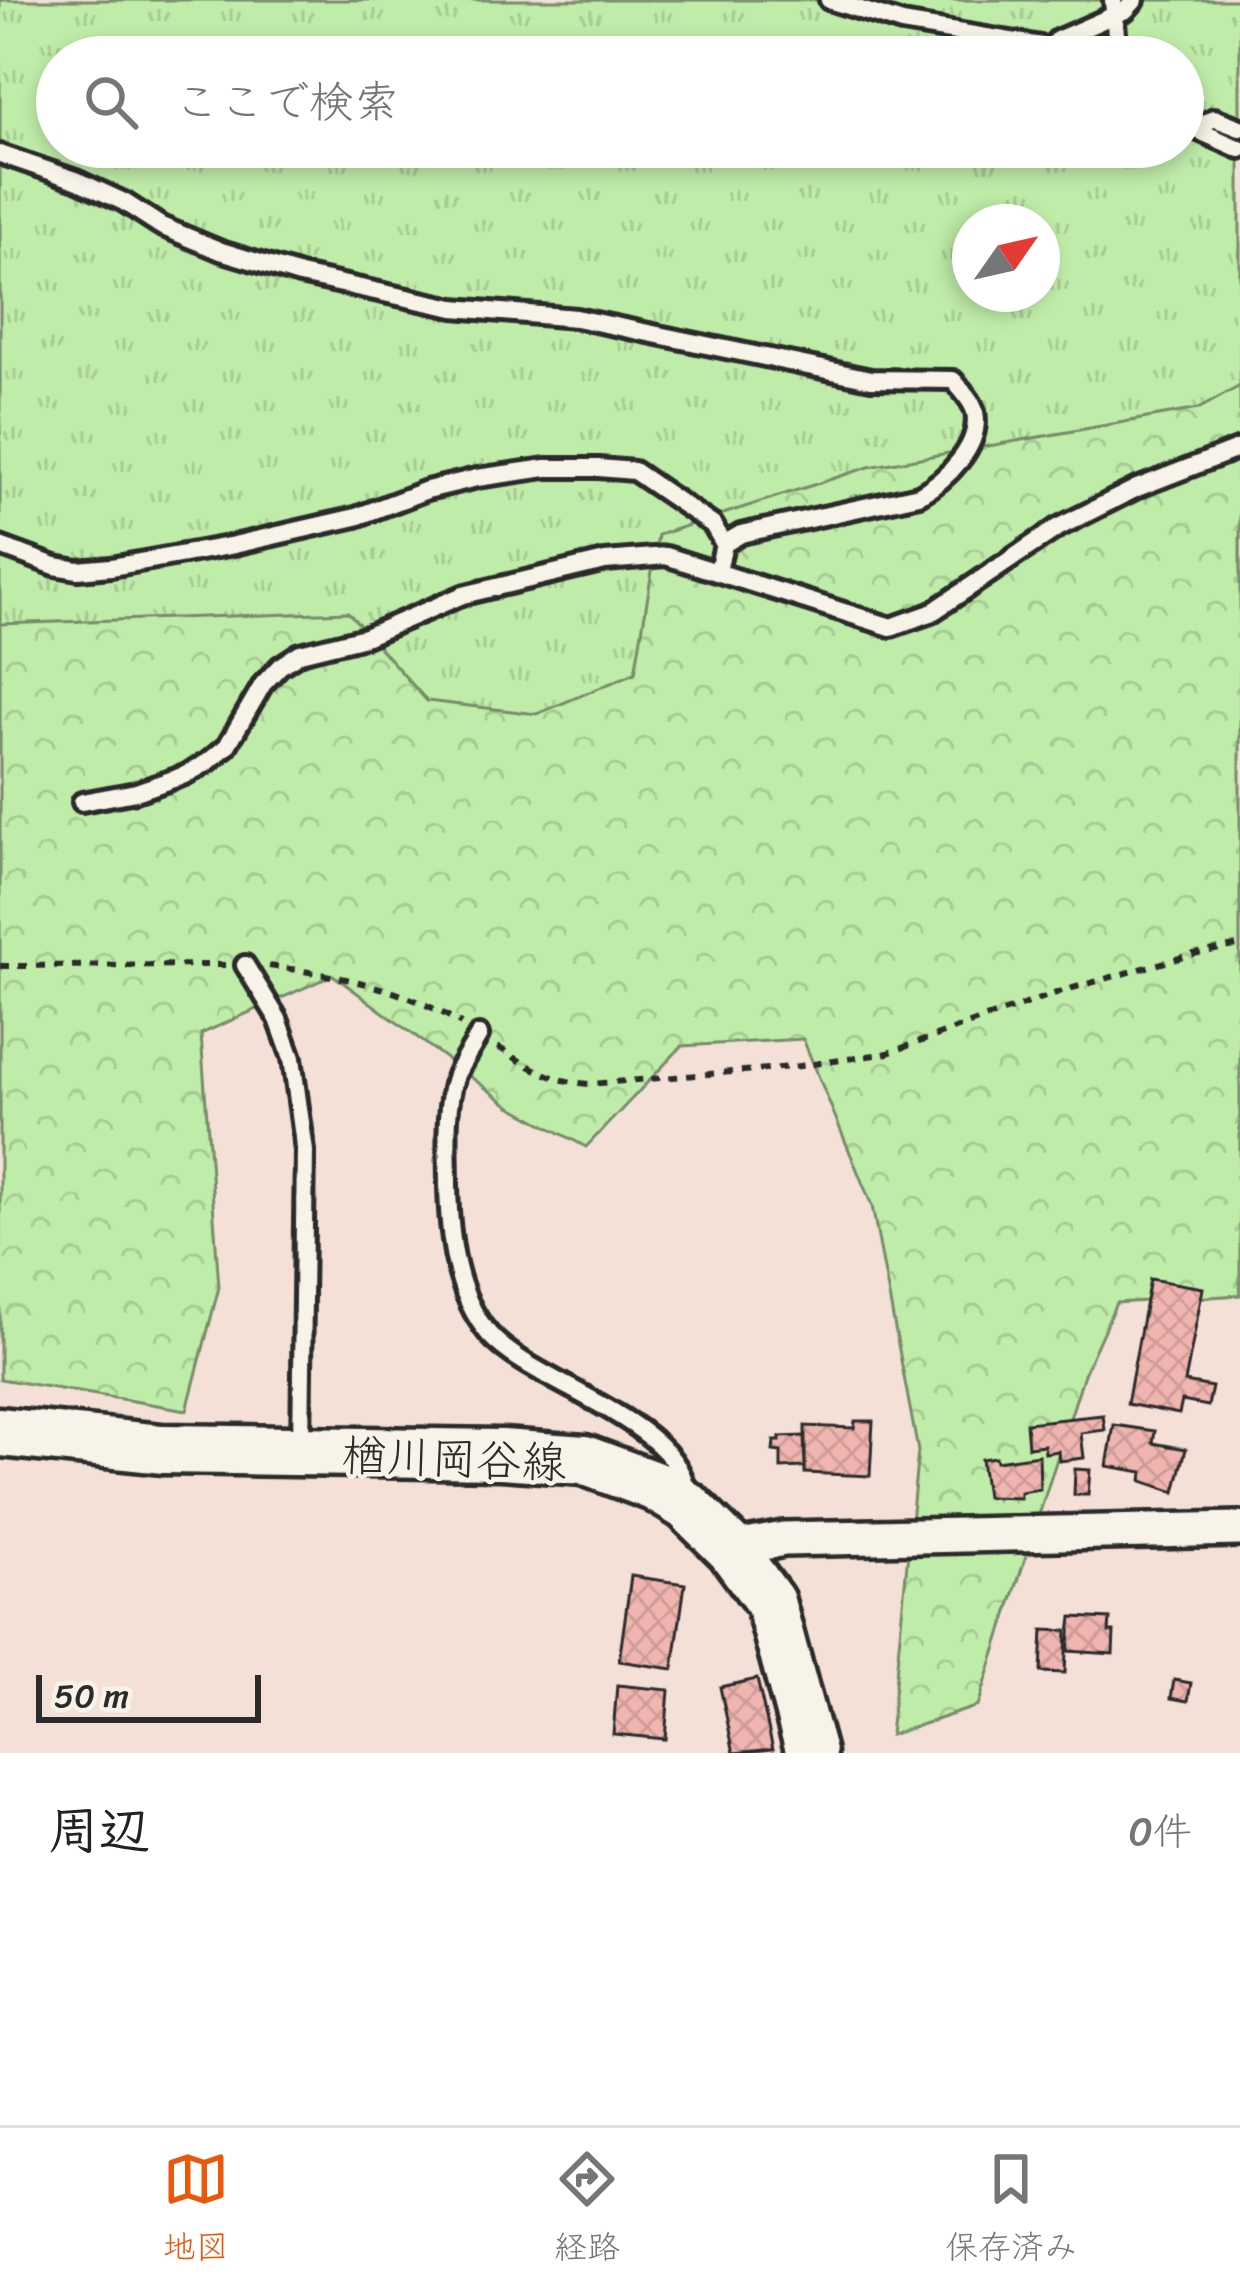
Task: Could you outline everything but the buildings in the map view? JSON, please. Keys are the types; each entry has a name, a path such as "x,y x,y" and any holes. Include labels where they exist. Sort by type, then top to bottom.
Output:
{"main road":[{"name":"楢川岡谷線","path":"0,1432 162,1449 502,1454 584,1460 653,1486 687,1506 731,1549 770,1602 812,1753"}],"street":[{"path":"731,1549 784,1538 1240,1529"}],"lane":[{"path":"829,0 902,23 974,36"},
{"path":"1064,36 1135,0"},
{"path":"1204,121 1214,118 1240,128"},
{"path":"1204,132 1240,148"},
{"path":"0,154 36,166"},
{"path":"41,168 124,202 161,226 221,251 300,275 454,308 576,318 871,380 953,380 965,393 975,412 974,436 937,485 919,494 742,534 724,544"},
{"path":"82,802 136,792 208,762 227,746 263,684 300,653 365,638 463,595 604,561 666,556 892,627 931,614 1057,528 1137,488 1240,448"},
{"path":"0,546 55,566 111,567 356,517 427,490 477,478 546,468 599,468 634,471 713,525 724,544 718,571"},
{"path":"244,965 278,1018 292,1058 305,1151 301,1453"},
{"path":"479,1035 455,1078 447,1143 455,1265 473,1308 489,1334 518,1358 597,1402 676,1461 687,1479 687,1506"}],"path":[{"path":"0,966 244,965 333,974 406,997 479,1035 540,1075 565,1083 793,1067 888,1053 1062,991 1240,945"}],"green space":[{"path":"0,0 1240,0 1240,697 0,754"},
{"path":"1240,386 1240,1295 1116,1303 1084,1374 978,1706 890,1735 918,1451 872,1206 803,1039 682,1046 586,1147 510,1106 333,975 201,1034 219,1287 187,1410 0,1379 0,624 348,612 427,701 537,714 635,673 658,535 869,467 1198,409"}]}
